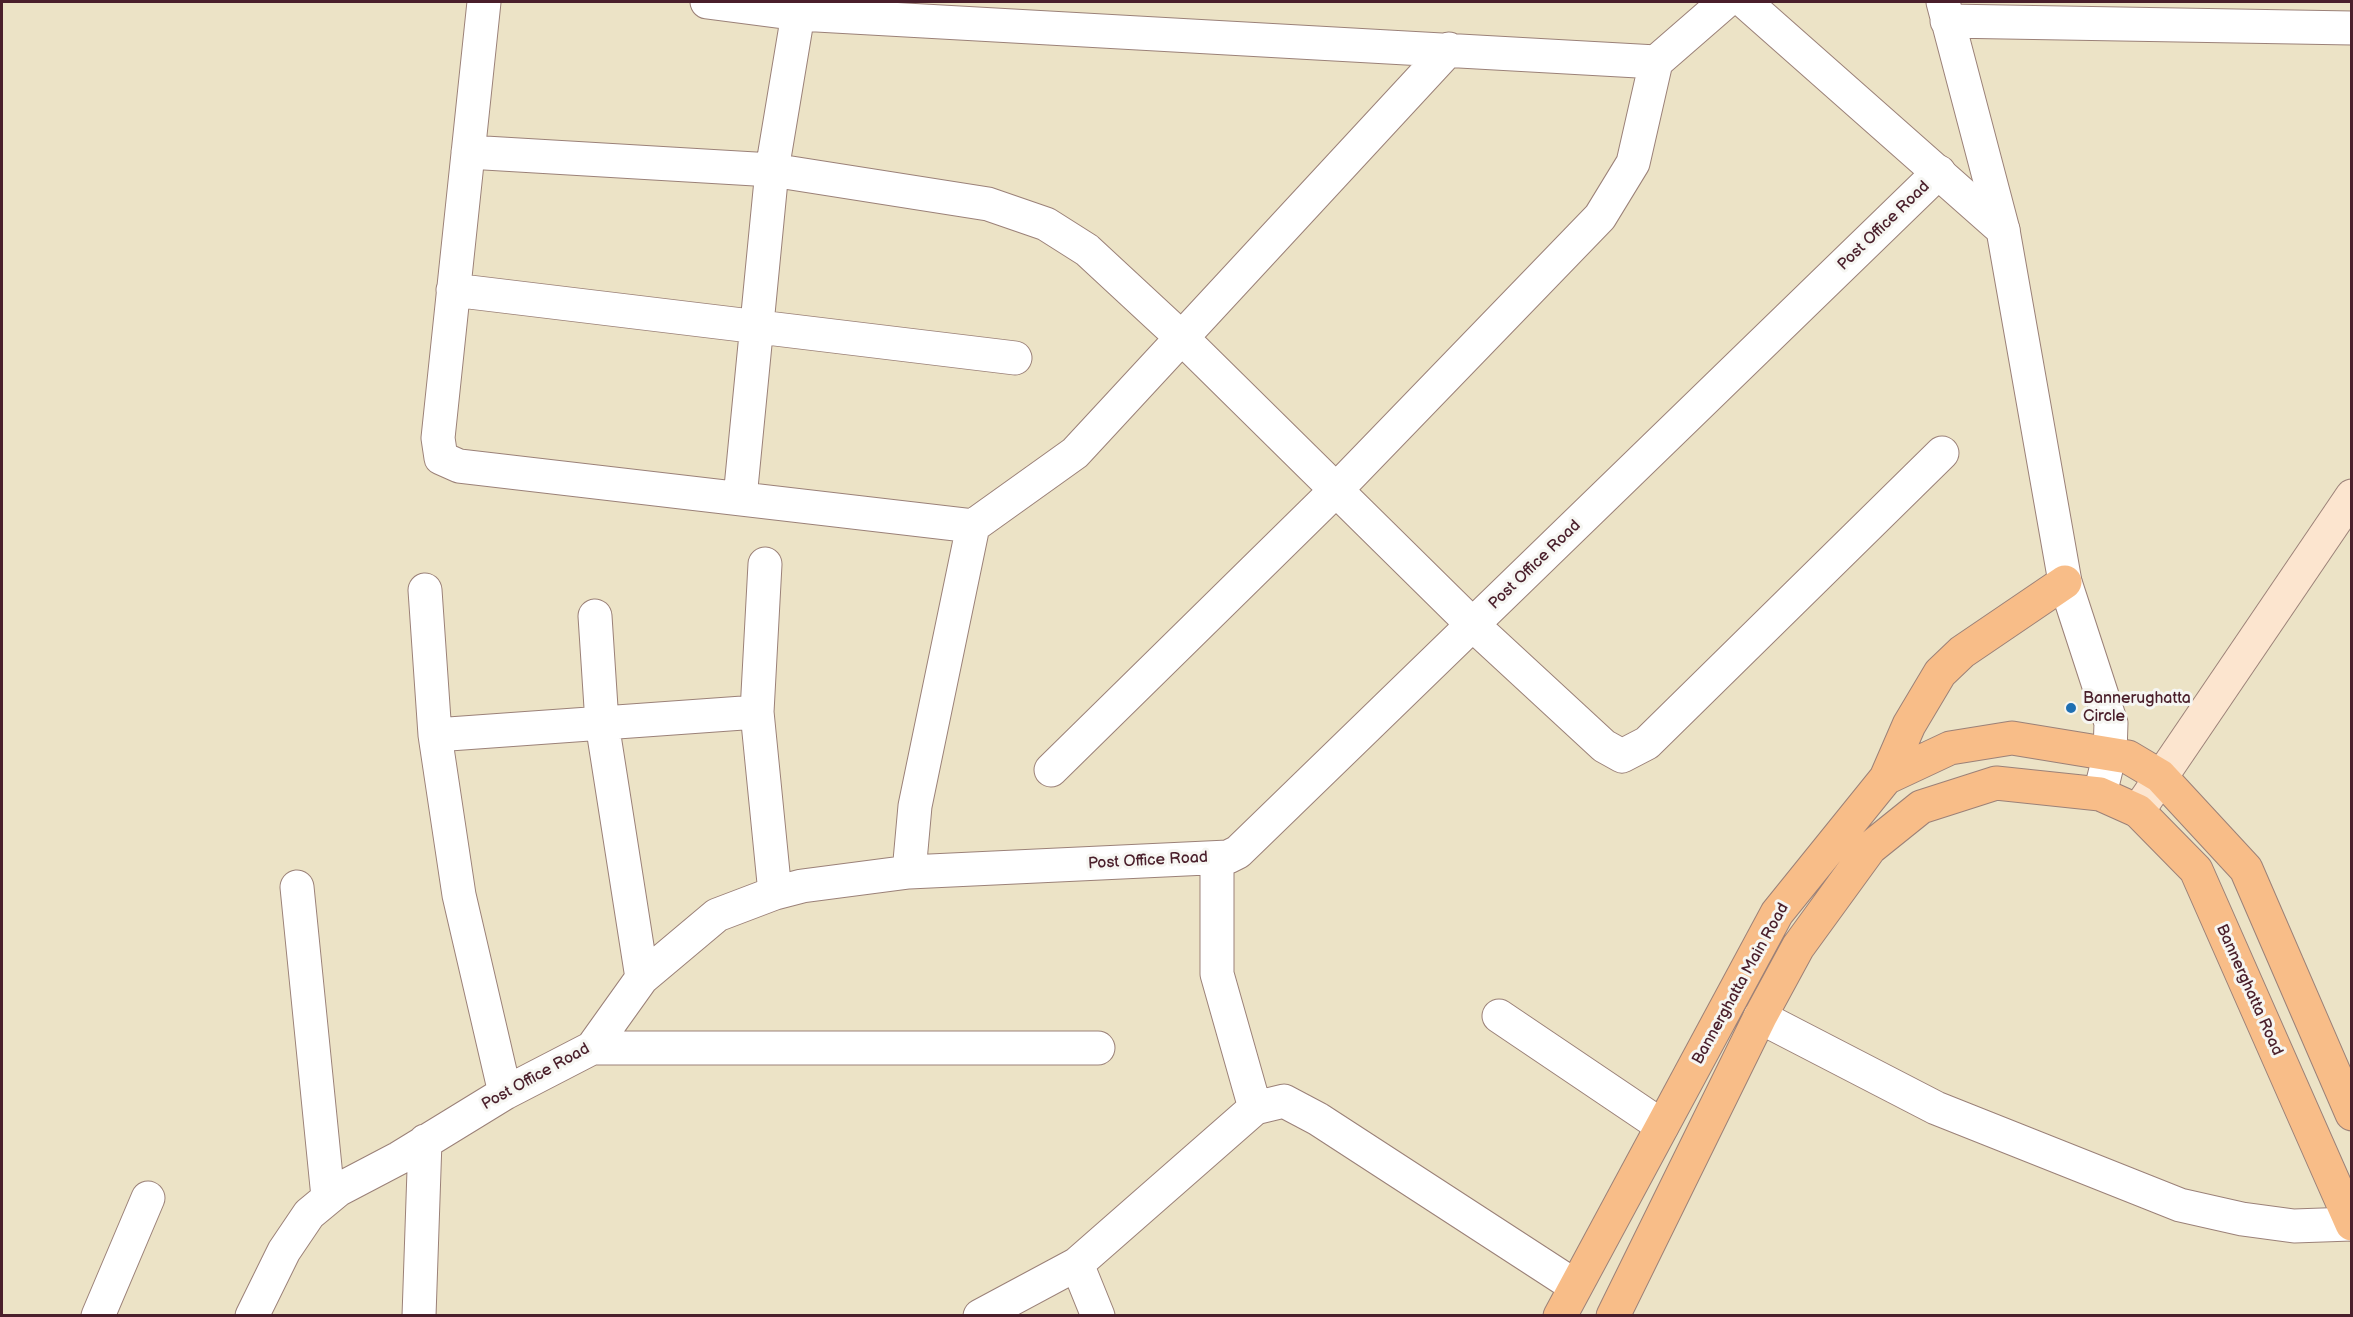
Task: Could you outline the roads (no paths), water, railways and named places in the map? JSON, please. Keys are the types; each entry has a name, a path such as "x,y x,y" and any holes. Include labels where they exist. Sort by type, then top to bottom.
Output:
{"main road":[{"path":"2138,811 2352,496"},
{"path":"1886,778 1909,725 1940,673 1962,652 2065,582"},
{"name":"Bannerghatta Main Road","path":"1560,1316 1777,913 1886,778 1950,748 2012,738 2110,753"},
{"path":"2110,753 2128,757 2160,776 2246,869 2352,1114"},
{"name":"Bannerghatta Main Road","path":"1613,1316 1760,1017 1798,947 1870,848 1921,807 1996,783 2100,794"},
{"name":"Bannerghatta Road","path":"2100,794 2138,811 2196,870 2351,1224"}],"street":[{"path":"484,2 438,438 441,458 459,466 973,526 1075,453 1449,50"},
{"path":"707,2 1656,62"},
{"path":"1051,770 1336,490 1599,217 1633,163 1656,62 1725,2"},
{"path":"1745,2 2003,230"},
{"path":"740,498 772,170 800,8"},
{"path":"2100,794 2110,753 2111,723 2065,582 2003,230 1945,11 2344,19"},
{"path":"468,152 772,170 988,204 1046,225 1087,250 1183,339 1473,625 1604,746 1622,756 1647,743 1942,453"},
{"name":"Post Office Road","path":"252,1316 284,1251 309,1214 328,1197 399,1158 505,1093 592,1048 642,978 717,915 775,893 802,886 909,872 1217,858 1228,857 1238,852 1939,172"},
{"path":"453,290 1015,358"},
{"path":"909,872 915,806 973,526"},
{"path":"765,564 757,712 775,893"},
{"path":"424,590 435,735 459,895 505,1093"},
{"path":"595,616 602,723 642,978"},
{"path":"435,735 757,712"},
{"path":"1217,858 1217,974 1255,1108"},
{"path":"297,887 328,1197"},
{"path":"1500,1016 1662,1126"},
{"path":"1760,1017 1936,1108 2180,1205 2242,1219 2294,1226 2351,1224"},
{"path":"592,1048 1098,1048"},
{"path":"980,1316 1077,1264 1255,1108 1284,1101 1318,1119 1575,1286"},
{"path":"419,1316 425,1141"},
{"path":"98,1316 148,1198"},
{"path":"1077,1264 1098,1316"}],"place":[{"name":"Bannerughatta Circle","path":"2071,708"}]}
